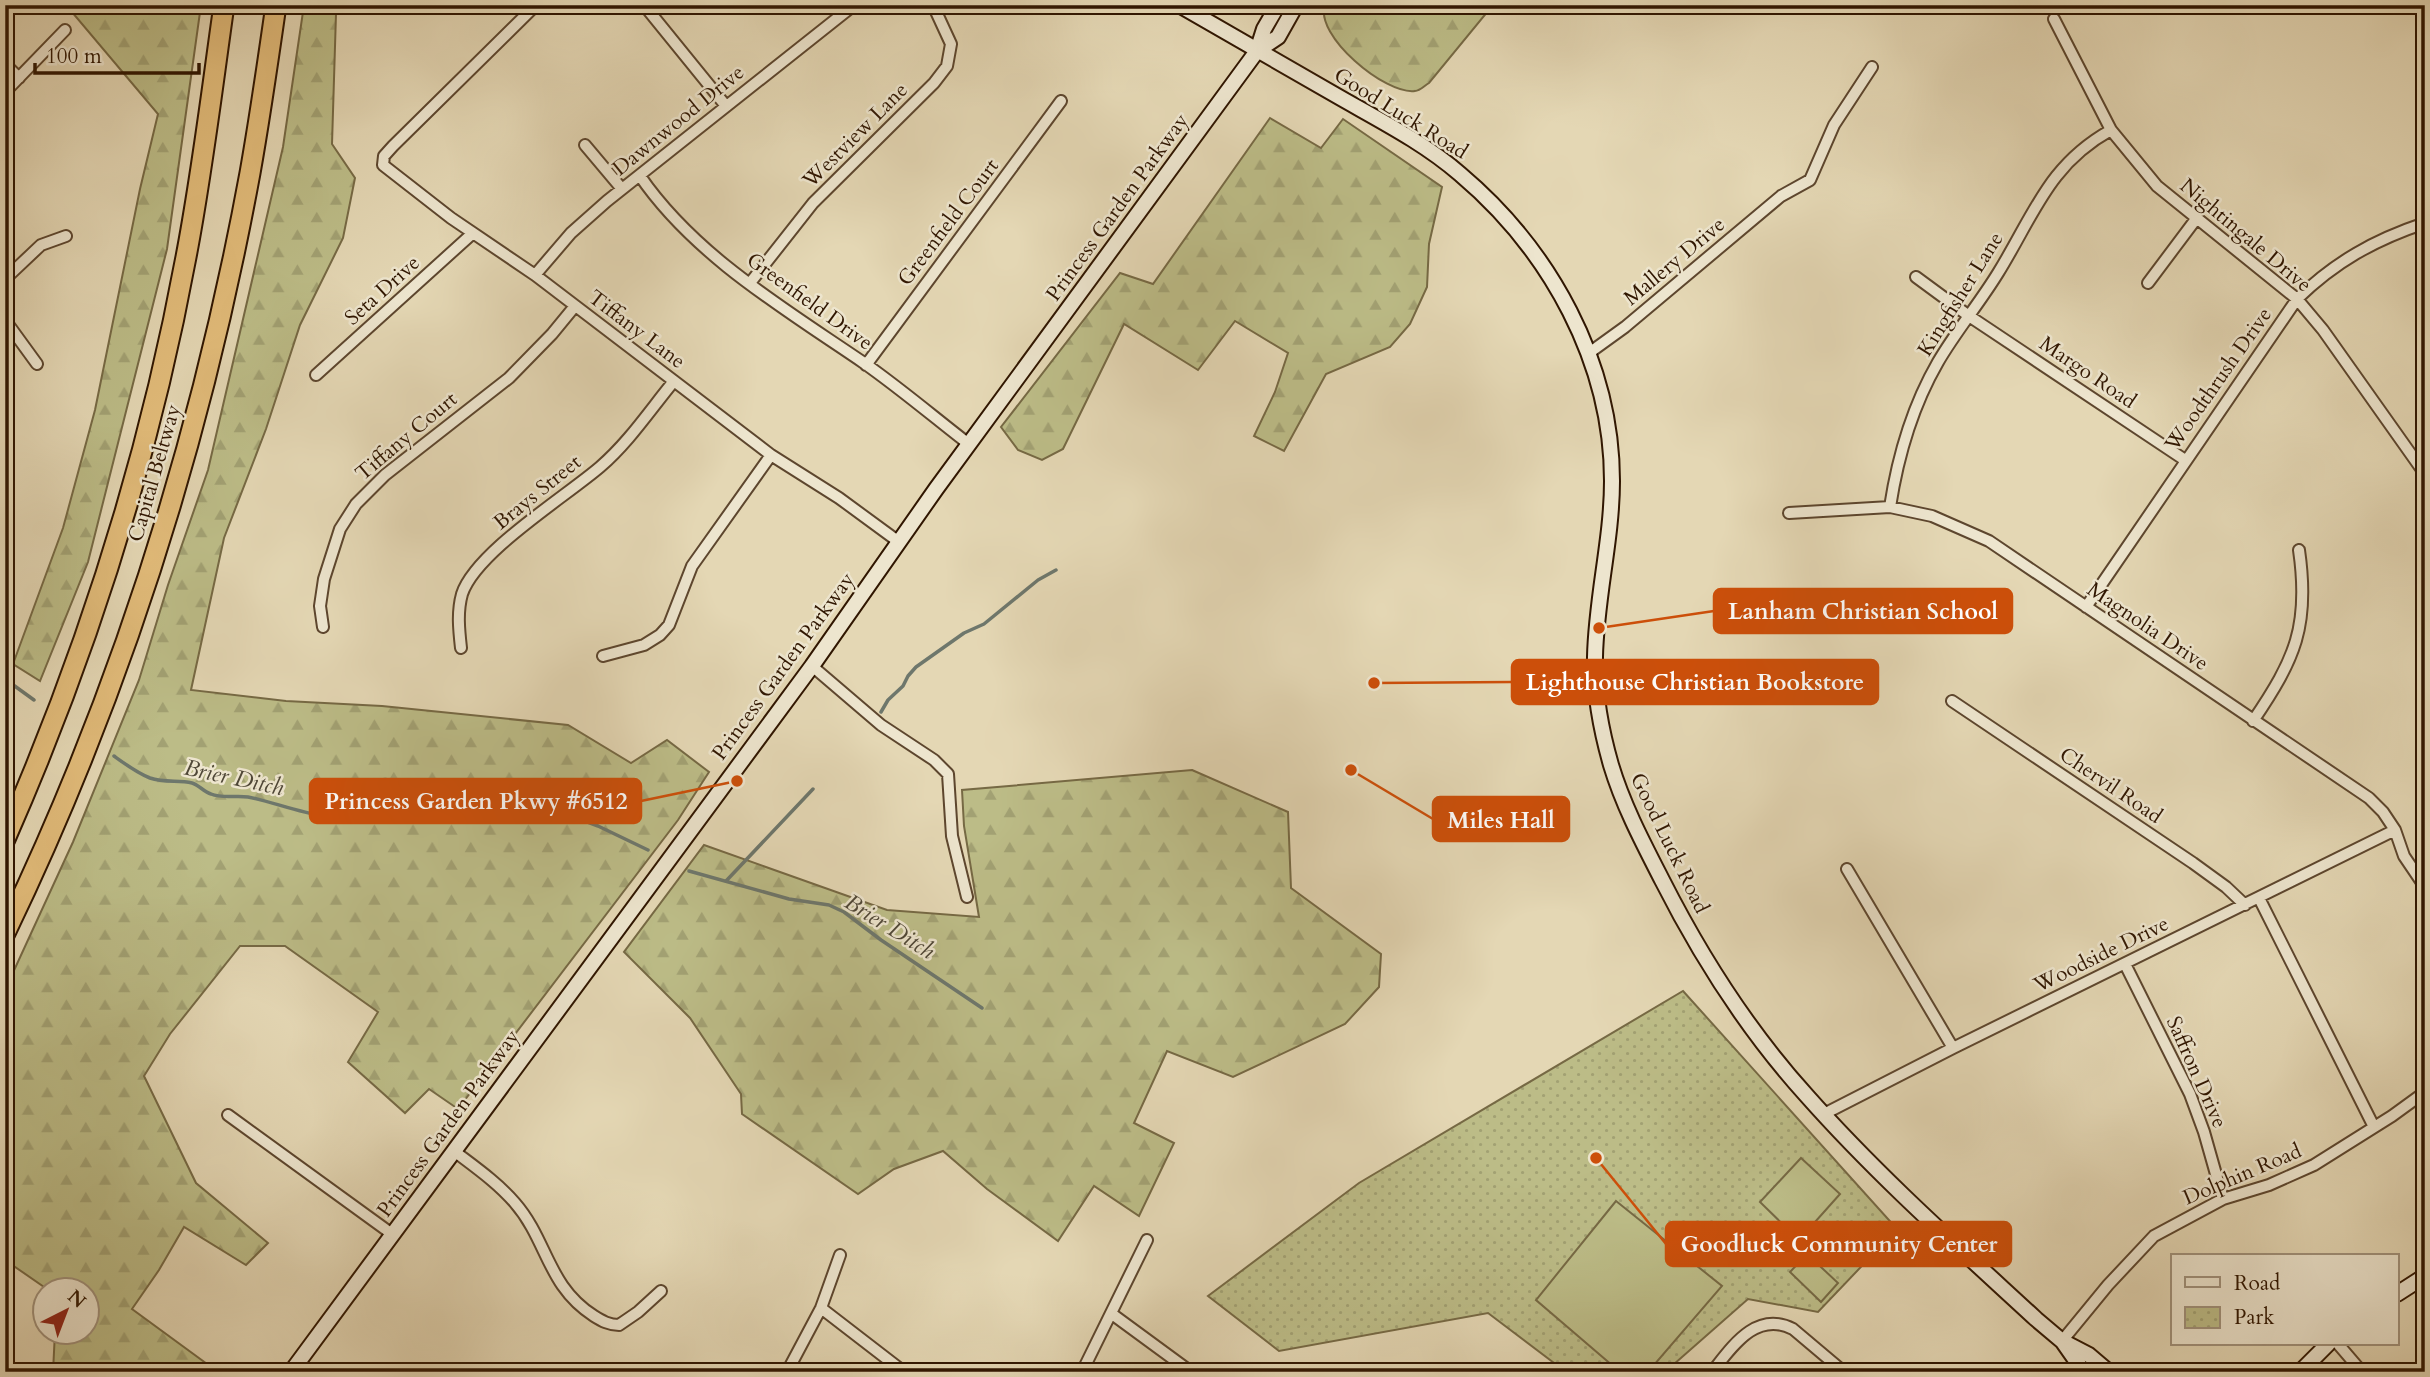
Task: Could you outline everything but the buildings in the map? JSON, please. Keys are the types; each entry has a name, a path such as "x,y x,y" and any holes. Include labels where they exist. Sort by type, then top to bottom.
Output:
{"highway":[{"name":"Capital Beltway","path":"5,839 58,710 88,627 153,408 188,244 224,5"},
{"name":"Capital Beltway","path":"5,933 60,811 94,724 126,638 175,487 230,270 250,173 276,5"}],"street":[{"name":"Tiffany Lane","path":"536,5 401,137 384,156 383,165 473,233 535,275 771,454 839,498 899,542"},
{"path":"644,5 726,106"},
{"path":"833,5 841,15"},
{"name":"Dawnwood Drive","path":"535,275 571,233 622,189 854,5"},
{"name":"Westview Lane","path":"750,283 813,203 934,83 947,66 951,44 946,28 933,5"},
{"name":"Good Luck Road","path":"1179,5 1395,129 1458,171 1509,222 1541,262 1563,298 1589,353 1608,421 1612,465 1611,526 1599,604 1595,662 1598,708 1611,764 1634,825 1706,959 1755,1032 1847,1140 1913,1206 2062,1341 2084,1372"},
{"path":"1257,51 1264,29 1278,5"},
{"path":"1257,51 1278,37 1296,5"},
{"name":"Nightingale Drive","path":"2054,19 2111,130 2157,186 2297,299 2323,330 2425,474"},
{"path":"5,92 65,30"},
{"name":"Princess Garden Parkway","path":"291,1372 812,666 899,542 1257,51"},
{"path":"5,64 19,78"},
{"name":"Mallery Drive","path":"1589,353 1625,327 1781,196 1810,180 1834,125 1872,67"},
{"name":"Greenfield Court","path":"866,365 1061,102"},
{"name":"Kingfisher Lane","path":"1890,507 1899,458 1917,402 1938,362 1997,275 2046,190 2064,165 2090,142 2111,130"},
{"path":"585,145 622,189"},
{"name":"Greenfield Drive","path":"640,176 670,214 750,283 866,365 970,445"},
{"path":"2148,283 2196,219"},
{"name":"Woodthrush Drive","path":"2086,607 2297,299 2332,267 2349,256 2425,223"},
{"name":"Seta Drive","path":"316,375 473,233"},
{"path":"5,279 41,245 66,236"},
{"name":"Margo Road","path":"1916,277 1969,316 2185,460"},
{"name":"Tiffany Court","path":"323,627 320,606 324,579 340,529 356,504 385,475 509,378 575,306"},
{"path":"5,320 37,364"},
{"name":"Brays Street","path":"461,648 458,619 462,594 476,571 509,539 599,468 620,448 674,381"},
{"path":"603,656 644,645 660,635 668,625 692,566 771,454"},
{"name":"Magnolia Drive","path":"1789,513 1890,507 1932,516 1999,547 2369,798 2395,830 2404,856 2425,887"},
{"path":"2253,721 2281,679 2298,639 2304,598 2299,550"},
{"path":"812,666 881,725 934,760 948,774 951,836 967,897"},
{"name":"Chervil Road","path":"1952,701 2193,863 2235,894 2245,905"},
{"name":"Woodside Drive","path":"1824,1114 2395,830"},
{"path":"1847,869 1953,1048"},
{"path":"2259,898 2374,1127"},
{"name":"Saffron Drive","path":"2125,964 2190,1094 2223,1199"},
{"name":"Dolphin Road","path":"2062,1341 2149,1240 2223,1199 2247,1194 2314,1165 2425,1092"},
{"path":"228,1115 392,1234"},
{"path":"454,1151 488,1177 516,1204 528,1219 564,1291 589,1312 608,1324 619,1325 661,1291"},
{"path":"1082,1372 1147,1241"},
{"path":"787,1372 821,1308 840,1255"},
{"path":"2398,1293 2425,1276"},
{"path":"821,1308 904,1372"},
{"path":"1112,1314 1191,1372"},
{"path":"1712,1372 1746,1333 1764,1324 1785,1325 1793,1329 1844,1372"},
{"name":"Good Luck Road","path":"2062,1341 2089,1355 2109,1372"},
{"path":"2300,1372 2326,1346"},
{"path":"2340,1346 2362,1372"}],"green space":[{"path":"66,5 201,5 167,249 88,562 40,681 13,664 63,528 95,410 158,114"},
{"path":"304,5 340,5 336,14 332,144 355,178 343,238 300,325 266,429 224,538 191,690 286,701 382,706 568,725 631,763 667,740 709,772 678,820 458,1109 429,1089 405,1113 348,1062 378,1012 285,946 240,946 170,1034 144,1076 196,1183 268,1243 246,1265 184,1227 132,1309 218,1372 53,1372 54,1346 102,1346 102,1276 32,1276 32,1279 5,1260 5,990 73,842 139,680 168,585 208,470 283,147"},
{"path":"1325,5 1493,5 1429,83 1415,91 1402,90 1387,83 1355,61 1330,32 1324,17"},
{"path":"1270,118 1321,148 1343,119 1442,187 1429,244 1427,287 1410,324 1390,347 1326,374 1284,451 1254,436 1275,392 1288,353 1235,321 1198,370 1124,324 1063,449 1042,460 1018,450 1001,427 1120,273 1153,284"},
{"path":"1192,770 1288,812 1291,888 1381,954 1379,987 1345,1024 1233,1077 1167,1051 1134,1123 1174,1143 1139,1216 1094,1186 1058,1241 987,1189 943,1151 894,1169 858,1194 742,1114 741,1094 690,1018 624,952 704,845 887,910 979,917 964,826 962,790"},
{"path":"1683,991 1897,1229 1818,1312 1748,1299 1665,1372 1566,1372 1488,1313 1279,1351 1208,1296 1359,1183"},
{"path":"1801,1158 1840,1194 1799,1240 1760,1202"},
{"path":"1616,1201 1722,1286 1648,1372 1620,1372 1536,1300"},
{"path":"1807,1254 1838,1283 1821,1302 1790,1272"}],"waterway":[{"path":"881,712 916,667 964,633 984,624 1038,580 1056,570"},
{"name":"Brier Ditch","path":"5,679 34,700"},
{"name":"Brier Ditch","path":"114,756 155,780 192,783 216,795 248,797 304,812 346,819 357,817 368,809 373,787 381,780 388,780 405,788 425,782 446,786 488,784 598,826 648,850"},
{"path":"727,880 813,789"},
{"name":"Brier Ditch","path":"689,871 789,899 829,905 844,912 982,1008"}],"place":[{"name":"Lanham Christian School","path":"1599,628"},
{"name":"Lighthouse Christian Bookstore","path":"1374,683"},
{"name":"Miles Hall","path":"1351,770"},
{"name":"Princess Garden Pkwy #6512","path":"737,781"},
{"name":"Goodluck Community Center","path":"1596,1158"}]}
